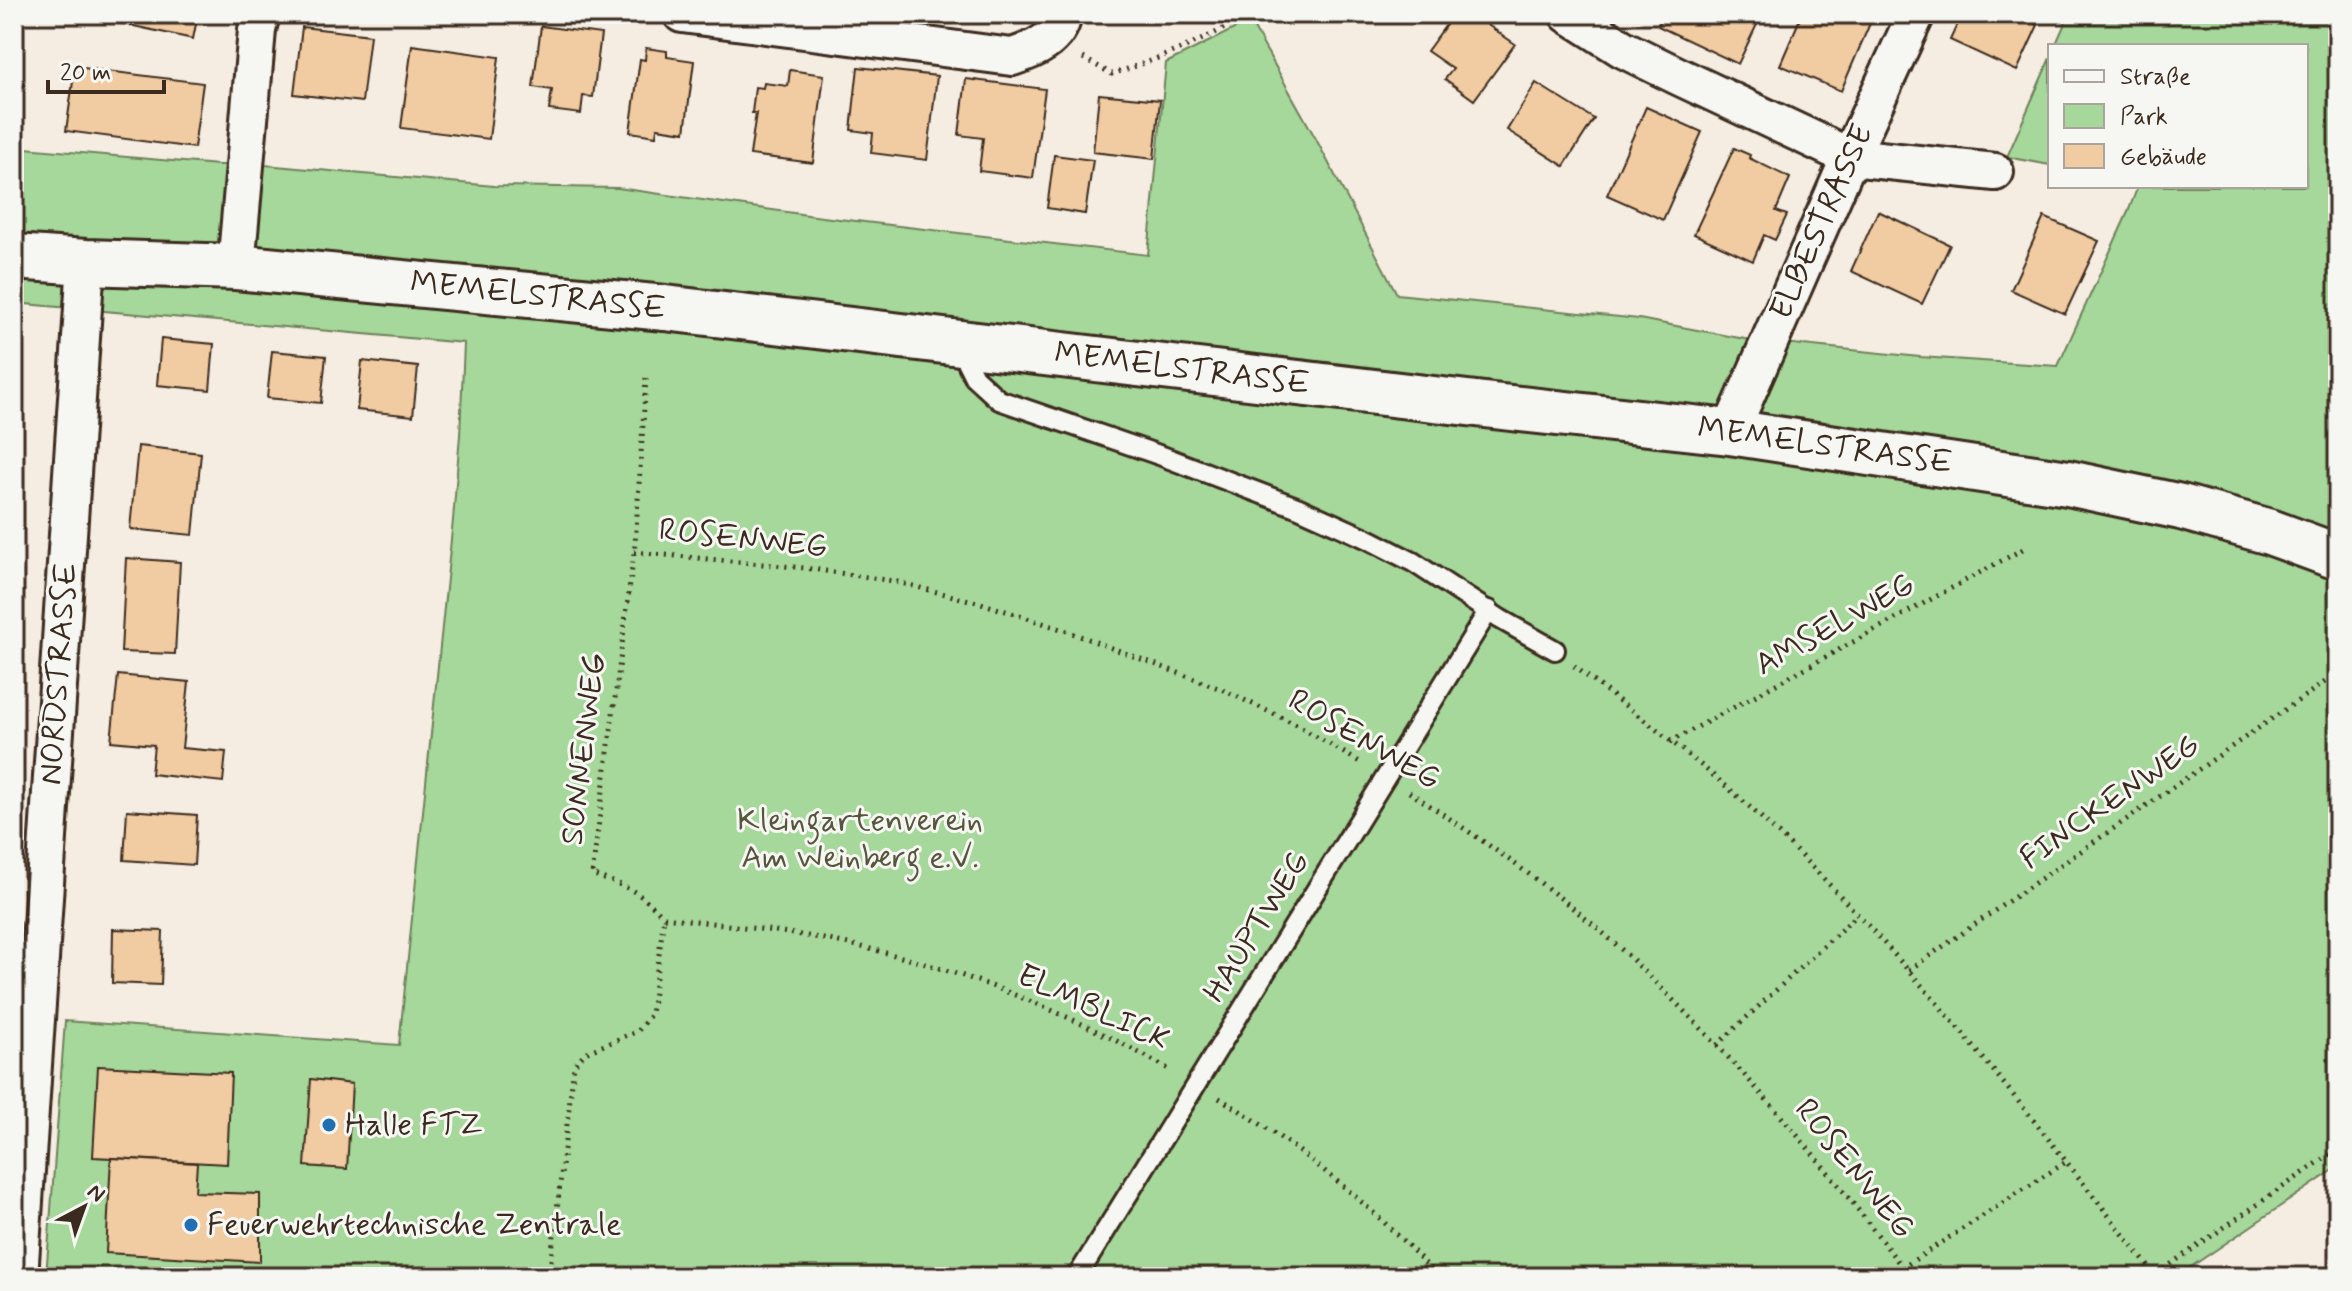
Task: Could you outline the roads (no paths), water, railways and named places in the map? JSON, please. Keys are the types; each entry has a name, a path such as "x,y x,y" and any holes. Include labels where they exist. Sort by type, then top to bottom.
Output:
{"main road":[{"name":"MEMELSTRASSE","path":"14,257 236,267 665,308 1730,432 2068,483 2181,507 2270,532 2338,557"}],"street":[{"path":"236,267 257,30 261,14"},
{"path":"682,14 730,17 1012,57 1030,51 1059,24"},
{"path":"1568,14 1623,49 1850,157 1995,172"},
{"name":"ELBESTRASSE","path":"1730,432 1916,14"},
{"name":"NORDSTRASSE","path":"19,1277 86,262"}],"lane":[{"path":"957,342 974,377 999,400 1162,456 1299,508 1413,562 1555,650"},
{"name":"HAUPTWEG","path":"1077,1277 1489,610"}],"place":[{"name":"Halle FTZ","path":"329,1125"},
{"name":"Feuerwehrtechnische Zentrale","path":"191,1225"}],"park label":[{"name":"Kleingartenverein Am Weinberg e.V.","path":"860,840"}]}
